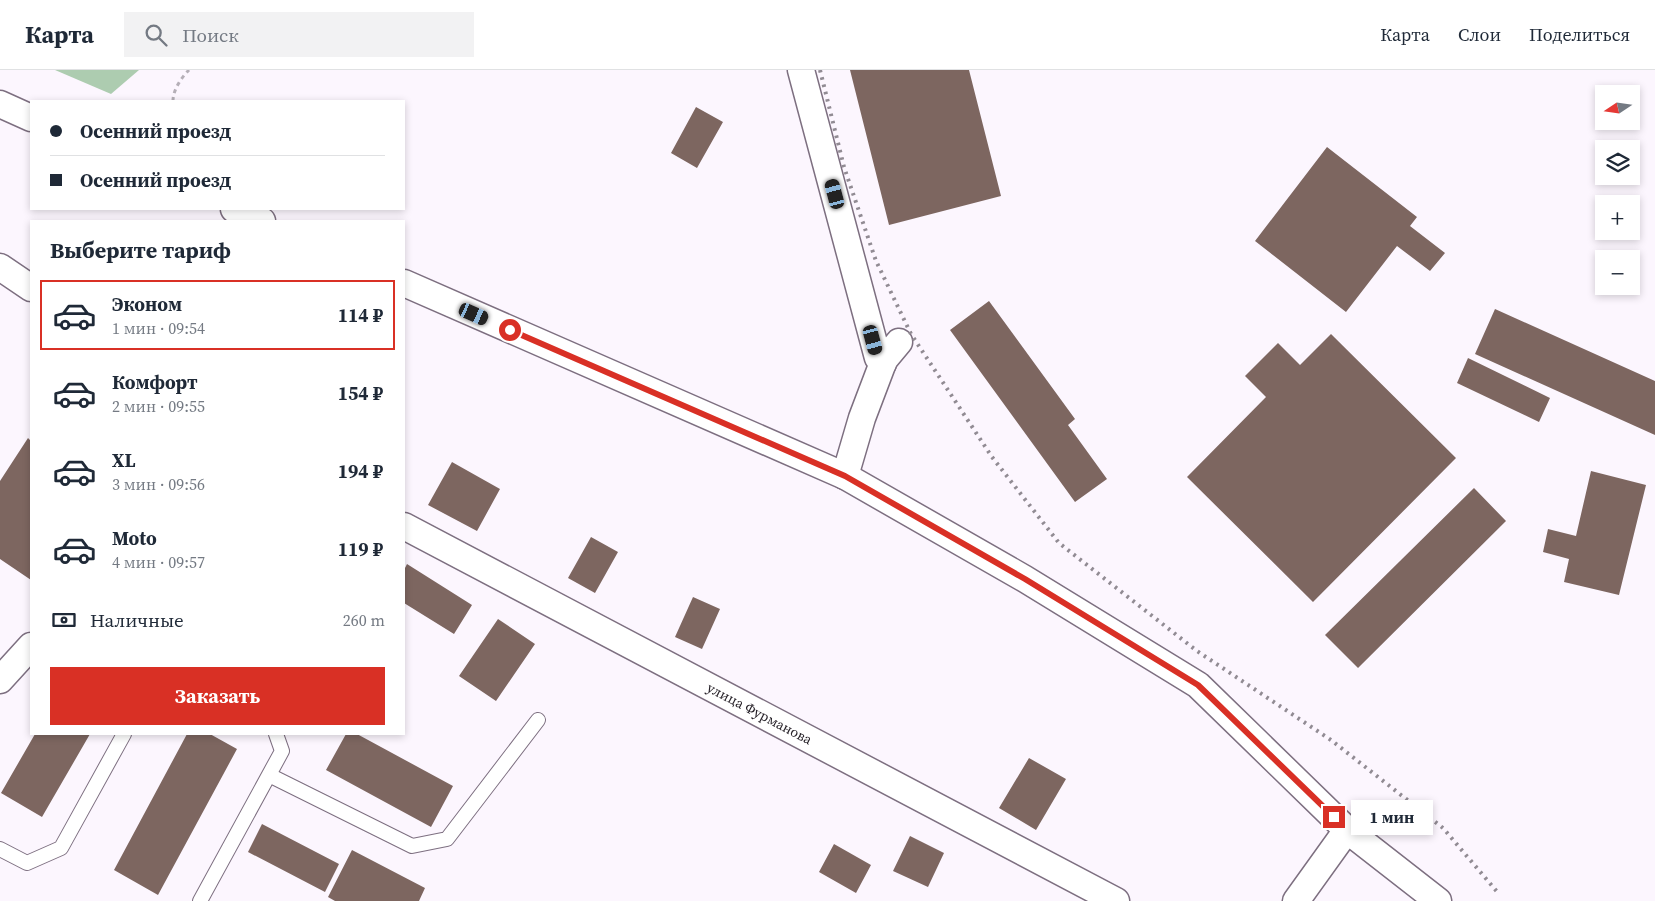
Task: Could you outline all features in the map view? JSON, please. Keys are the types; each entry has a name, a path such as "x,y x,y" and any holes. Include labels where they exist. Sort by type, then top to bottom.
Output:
{"street":[{"path":"802,70 878,358 883,363"},
{"path":"0,104 30,118"},
{"path":"236,210 260,220"},
{"path":"0,268 30,287"},
{"path":"405,283 845,476 1025,579 1198,685 1347,830 1438,901"},
{"path":"845,476 862,418 883,363 899,342"},
{"name":"улица Фурманова","path":"405,527 1116,901"},
{"path":"0,680 30,647"},
{"path":"1296,901 1347,830"}],"lane":[{"path":"269,775 412,846 447,839 538,720"},
{"path":"0,850 27,864 61,848 123,735"},
{"path":"200,901 282,751 276,735"}],"path":[{"path":"173,100 173,94 183,76 189,70"}],"green space":[{"path":"55,70 139,70 111,94"}],"building":[{"path":"850,70 969,70 1001,196 889,225"},
{"path":"696,107 723,122 697,168 671,153"},
{"path":"1327,147 1417,217 1410,226 1445,253 1430,271 1397,246 1346,312 1255,241"},
{"path":"989,301 1075,419 1068,425 1107,479 1075,502 950,330"},
{"path":"1495,309 1655,381 1655,435 1475,354"},
{"path":"1331,334 1456,458 1313,602 1187,477 1266,397 1245,376 1278,343 1300,365"},
{"path":"1468,358 1550,398 1539,422 1457,383"},
{"path":"28,438 30,440 30,579 0,559 0,481"},
{"path":"452,462 500,489 477,531 428,505"},
{"path":"1591,471 1646,485 1619,595 1564,582 1569,559 1543,552 1548,529 1576,536"},
{"path":"1474,488 1506,521 1358,668 1325,635"},
{"path":"591,537 618,552 595,593 568,578"},
{"path":"407,564 472,605 454,634 405,604 405,568"},
{"path":"693,597 720,609 702,649 675,637"},
{"path":"498,619 535,644 496,701 459,676"},
{"path":"34,735 89,735 42,817 1,793"},
{"path":"186,735 212,735 237,749 158,895 114,870"},
{"path":"345,735 359,735 453,786 431,827 326,770"},
{"path":"1029,758 1066,779 1036,830 999,808"},
{"path":"262,824 339,864 325,892 248,852"},
{"path":"910,836 944,853 928,887 893,871"},
{"path":"834,844 871,865 856,893 819,872"},
{"path":"352,850 425,888 419,901 335,901 328,897"}],"railway":[{"path":"820,70 844,167 876,261 911,334 992,457 1059,543 1197,651 1331,740 1443,828 1499,894"}],"route":[{"path":"510,330 845,476 1025,579 1198,685 1334,817"}]}
